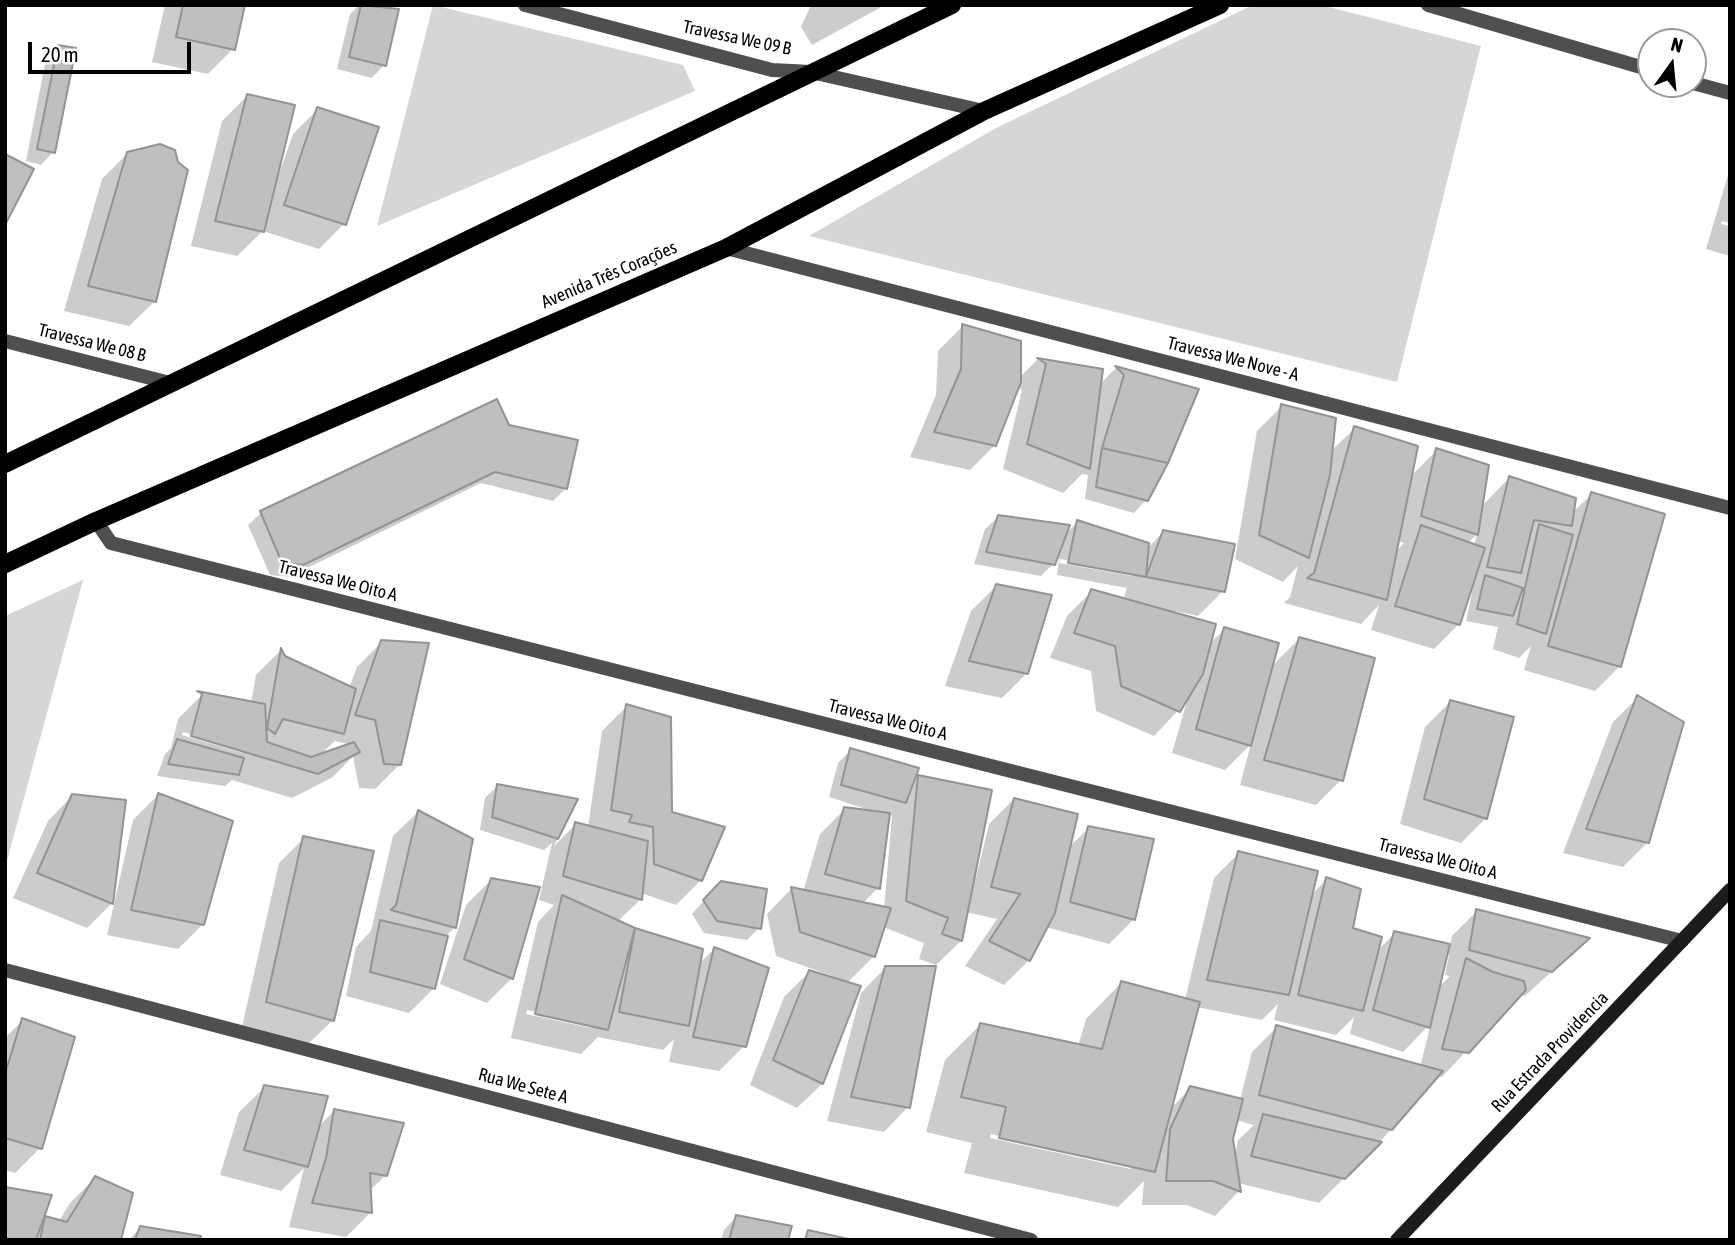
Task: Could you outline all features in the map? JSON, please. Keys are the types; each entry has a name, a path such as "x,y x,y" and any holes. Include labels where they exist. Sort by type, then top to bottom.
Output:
{"main road":[{"path":"5,464 952,5"},
{"name":"Avenida Três Corações","path":"5,564 96,521 726,248 984,111 1220,5"},
{"name":"Rua Estrada Providencia","path":"1397,1240 1730,890"}],"street":[{"name":"Travessa We 09 B","path":"526,5 772,70 811,72 984,111"},
{"path":"1428,5 1637,66"},
{"path":"1707,87 1730,93"},
{"name":"Travessa We Nove - A","path":"726,248 1730,508"},
{"name":"Travessa We 08 B","path":"5,341 170,383"},
{"name":"Travessa We Oito A","path":"96,521 111,544 1682,941"},
{"name":"Rua We Sete A","path":"5,970 1031,1240"}],"shaded area":[{"path":"433,5 683,65 695,91 377,226"},
{"path":"1253,5 1321,5 1481,46 1397,382 809,236 996,128"},
{"path":"83,580 5,868 5,616"}],"building":[{"path":"183,5 245,5 235,50 176,37"},
{"path":"361,5 399,9 386,66 349,57"},
{"path":"58,45 76,48 55,153 37,149"},
{"path":"247,94 295,105 264,232 215,221"},
{"path":"317,107 379,127 346,225 284,205"},
{"path":"160,144 175,150 178,162 188,170 156,302 88,286 127,152"},
{"path":"5,154 34,169 5,225"},
{"path":"962,324 1021,341 1021,382 996,446 934,432 961,369"},
{"path":"1037,358 1103,369 1090,469 1027,444 1046,364"},
{"path":"1115,366 1199,389 1168,463 1102,448 1124,375"},
{"path":"497,399 509,425 578,440 567,489 495,472 303,565 282,563 260,511"},
{"path":"1281,404 1336,418 1330,475 1309,558 1259,535"},
{"path":"1354,426 1418,446 1387,600 1307,578 1314,573"},
{"path":"1102,448 1168,463 1148,501 1096,487"},
{"path":"1436,448 1489,465 1478,535 1421,516"},
{"path":"1509,476 1576,498 1572,526 1534,520 1521,573 1487,567"},
{"path":"1591,492 1665,514 1621,667 1548,646"},
{"path":"998,515 1070,525 1055,565 986,552"},
{"path":"1077,520 1149,543 1146,577 1068,563"},
{"path":"1539,524 1573,535 1546,634 1517,624"},
{"path":"1421,525 1485,548 1460,625 1395,606"},
{"path":"1163,530 1235,544 1225,592 1146,577"},
{"path":"1485,575 1523,588 1513,616 1477,609"},
{"path":"996,584 1052,595 1028,674 969,661"},
{"path":"1091,589 1216,624 1203,674 1180,712 1121,686 1115,646 1074,633"},
{"path":"1224,627 1279,643 1251,746 1196,729"},
{"path":"1299,637 1375,658 1343,781 1264,760"},
{"path":"381,640 429,643 401,765 384,764 375,720 355,715"},
{"path":"281,648 285,656 356,689 344,734 283,719 275,734 267,728"},
{"path":"197,691 265,704 267,742 311,757 354,742 360,752 318,774 191,736 202,694"},
{"path":"1637,695 1684,722 1649,843 1586,829"},
{"path":"1450,700 1514,717 1487,819 1424,799"},
{"path":"626,704 671,717 672,812 725,827 702,881 654,864 653,827 629,822 632,815 611,810"},
{"path":"177,739 244,758 239,775 168,764"},
{"path":"850,748 919,768 906,803 841,785"},
{"path":"918,775 992,790 962,941 942,934 948,918 906,901"},
{"path":"497,784 578,799 558,839 492,817"},
{"path":"158,793 233,821 204,925 131,910"},
{"path":"72,794 126,800 113,904 37,873"},
{"path":"1014,798 1078,814 1055,913 1030,961 989,941 1020,894 991,887"},
{"path":"844,807 890,813 880,889 825,874"},
{"path":"418,810 473,839 456,928 391,910 396,905"},
{"path":"575,822 648,841 642,900 563,876"},
{"path":"1088,826 1154,839 1135,920 1070,902"},
{"path":"303,836 374,851 334,1021 266,1002"},
{"path":"1238,851 1318,871 1289,995 1207,980"},
{"path":"1326,877 1361,889 1353,928 1382,937 1363,1011 1298,995"},
{"path":"491,878 540,887 513,979 464,959"},
{"path":"721,881 767,889 761,929 717,921 703,900"},
{"path":"791,887 891,908 875,957 800,932"},
{"path":"562,895 635,928 608,1030 535,1014"},
{"path":"1476,909 1590,938 1552,972 1469,950"},
{"path":"380,920 448,936 435,989 370,972"},
{"path":"635,928 703,949 689,1026 619,1012"},
{"path":"1394,931 1450,944 1430,1028 1373,1010"},
{"path":"714,947 769,968 746,1047 693,1037"},
{"path":"1466,958 1493,972 1524,981 1526,990 1469,1053 1442,1049"},
{"path":"885,966 936,966 910,1108 851,1097"},
{"path":"809,970 861,986 823,1084 773,1060"},
{"path":"1121,981 1200,1002 1155,1172 999,1138 1006,1107 961,1097 980,1023 1102,1049"},
{"path":"22,1018 75,1037 42,1149 5,1138 5,1074"},
{"path":"1276,1025 1443,1071 1392,1130 1259,1095"},
{"path":"264,1085 328,1096 308,1167 244,1150"},
{"path":"1190,1086 1243,1099 1233,1139 1241,1192 1213,1181 1166,1181 1170,1129"},
{"path":"334,1109 404,1123 387,1176 370,1173 372,1213 312,1203 326,1158"},
{"path":"1263,1114 1382,1142 1345,1179 1251,1156"},
{"path":"95,1176 133,1193 121,1240 40,1240 45,1216 67,1222"},
{"path":"5,1187 52,1195 36,1240 5,1240"},
{"path":"736,1215 792,1226 788,1240 729,1240"},
{"path":"140,1226 201,1236 200,1240 135,1240"},
{"path":"808,1230 853,1240 805,1240"}]}
